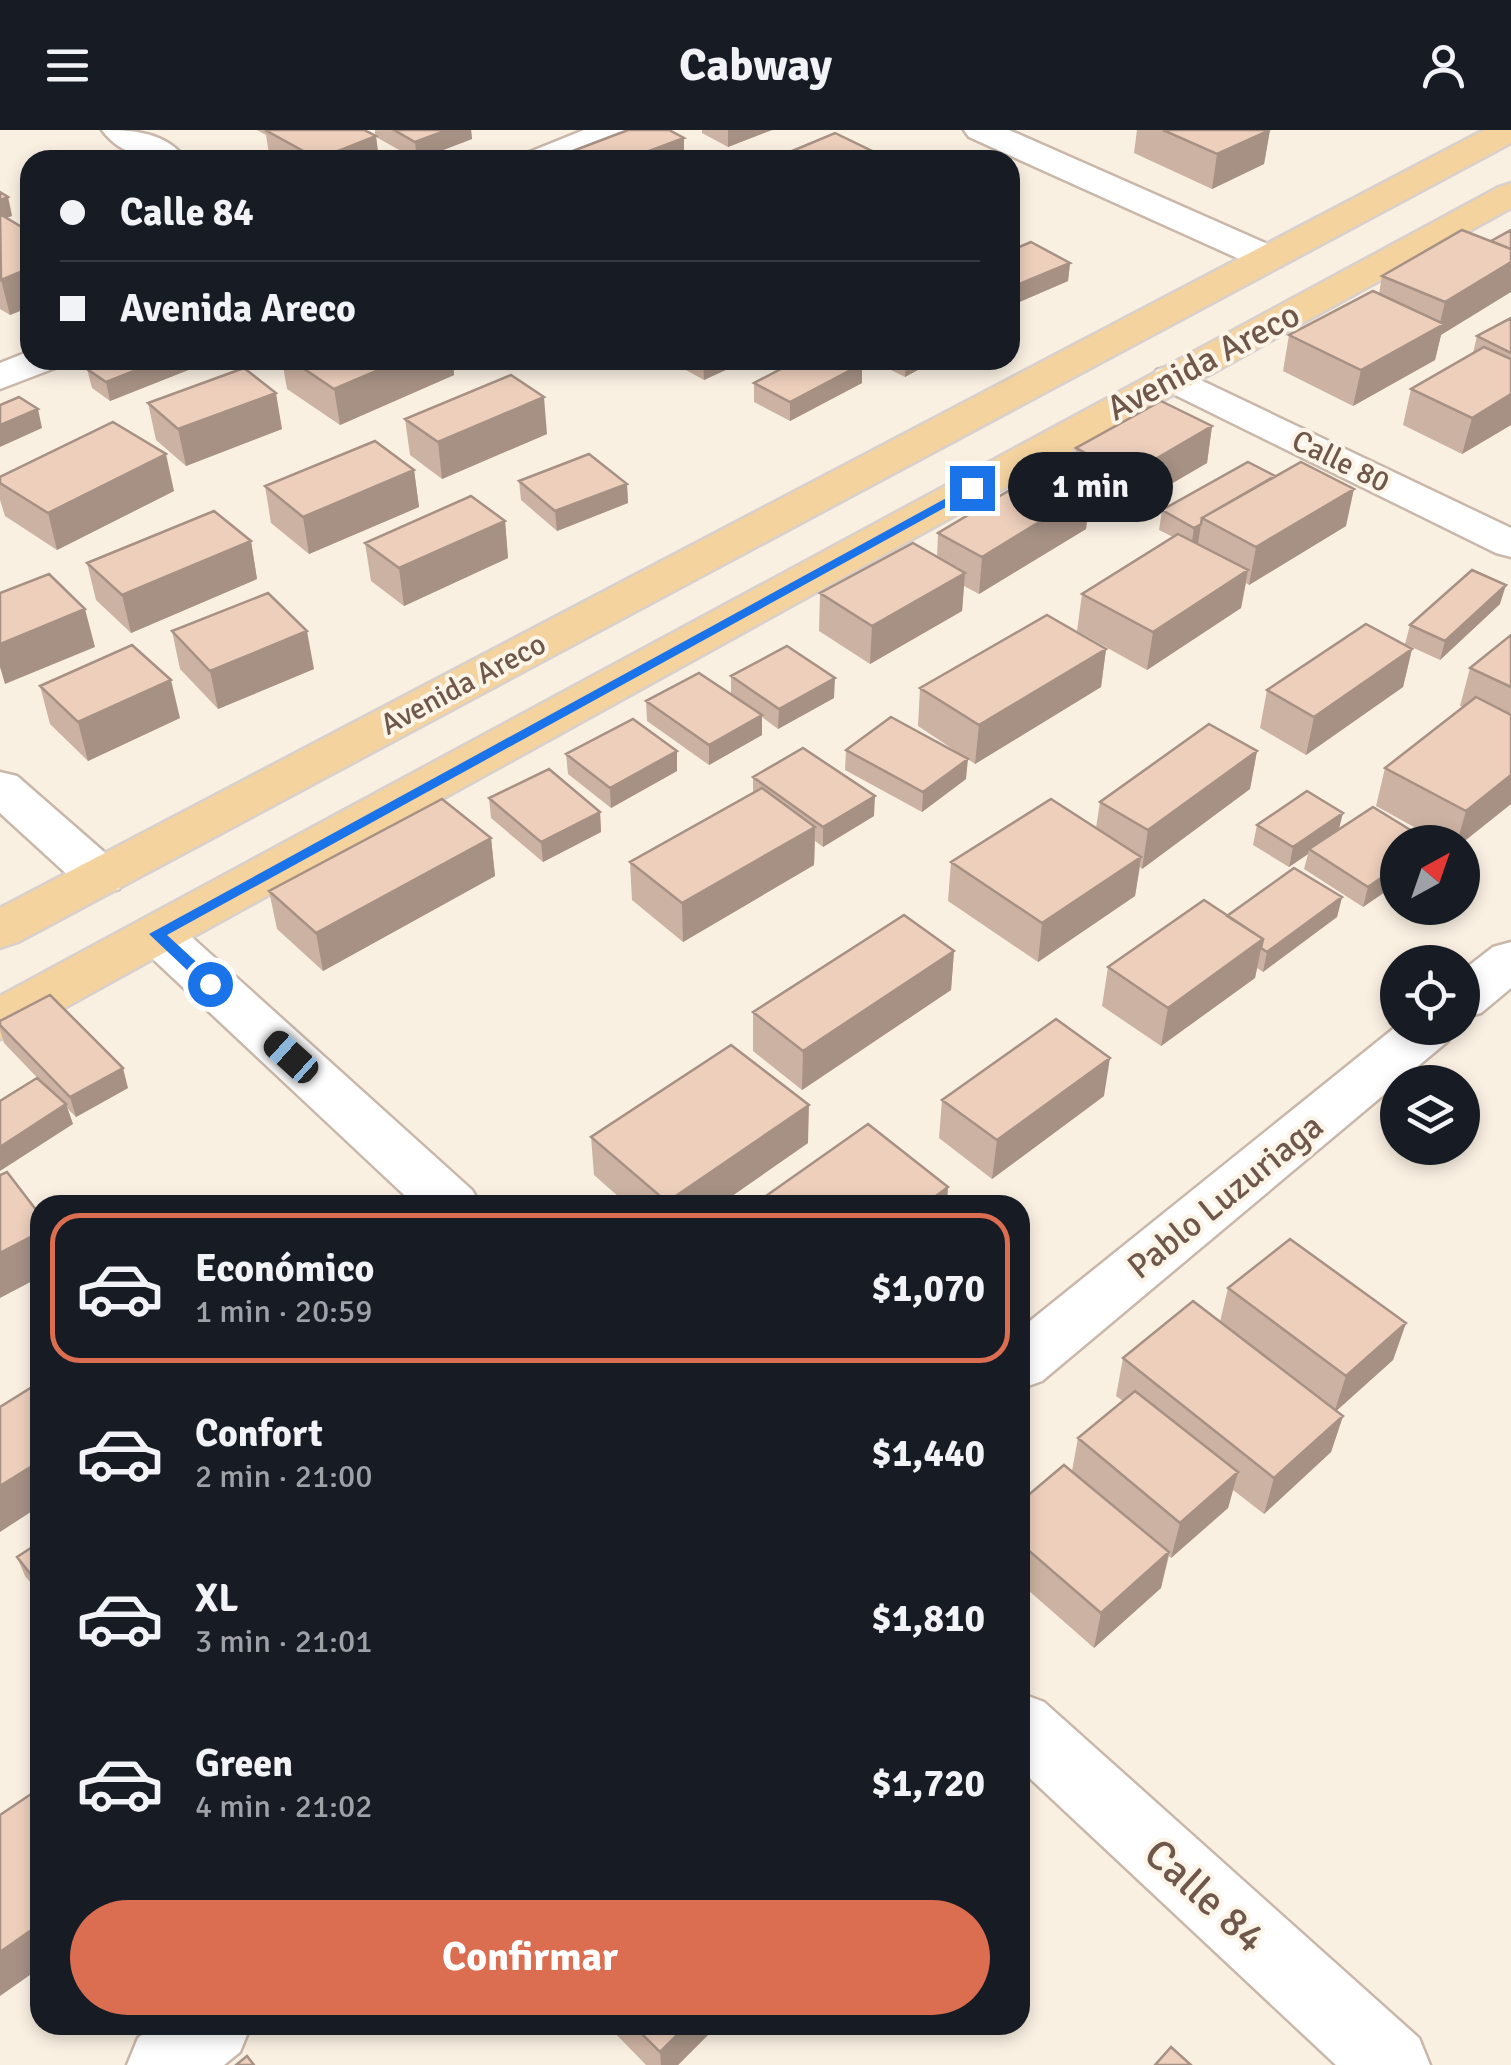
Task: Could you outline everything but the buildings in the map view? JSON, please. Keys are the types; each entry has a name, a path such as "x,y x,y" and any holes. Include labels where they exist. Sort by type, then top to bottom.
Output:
{"main road":[{"name":"Avenida Areco","path":"0,930 1510,130"},
{"name":"Avenida Areco","path":"0,1020 1511,194"}],"street":[{"path":"118,130 152,150"},
{"path":"564,150 614,130"},
{"path":"980,130 1268,258"},
{"name":"Calle 80","path":"1170,378 1511,544"},
{"path":"0,787 101,876"},
{"path":"157,934 441,1195"},
{"path":"1480,985 1511,960"},
{"name":"Pablo Luzuriaga","path":"1030,1356 1408,1045"},
{"name":"Calle 84","path":"1030,1733 1392,2065"},
{"path":"164,2065 201,2035"}],"route":[{"path":"210,984 157,934 972,488"}]}
